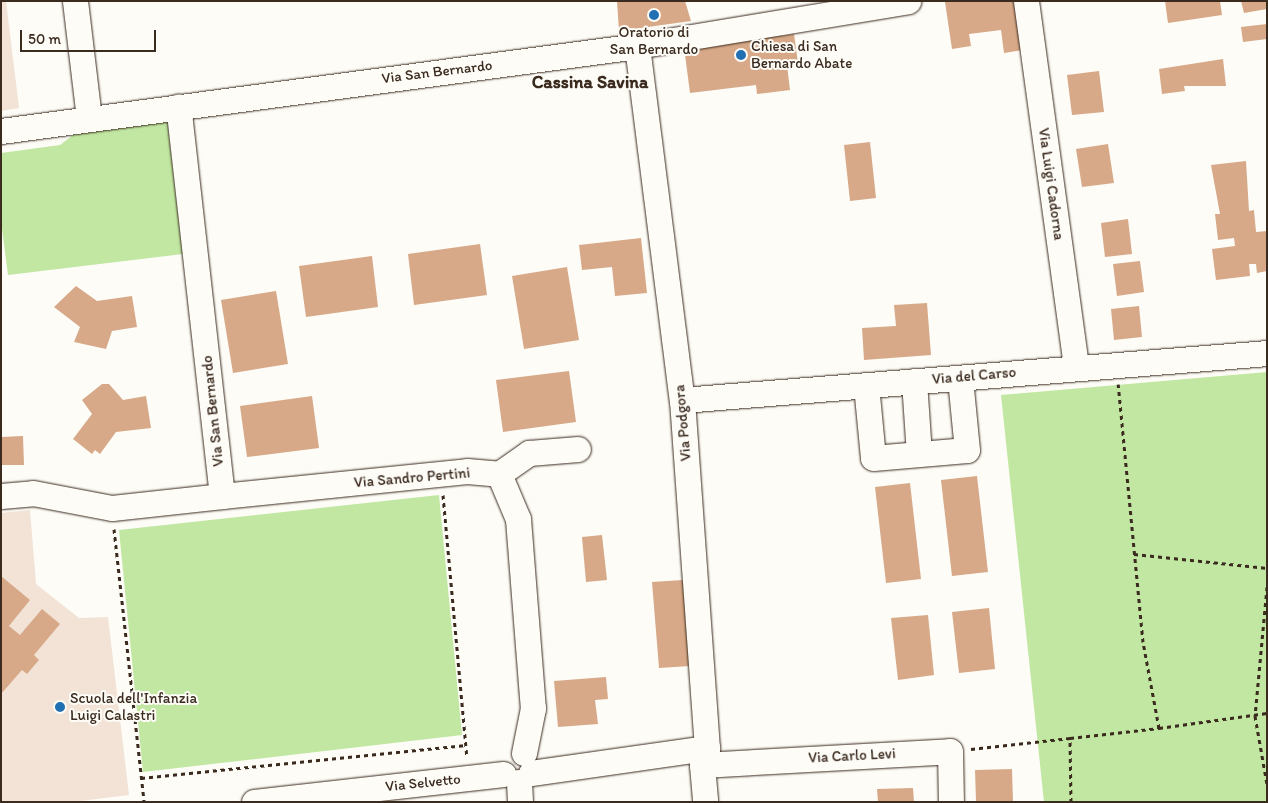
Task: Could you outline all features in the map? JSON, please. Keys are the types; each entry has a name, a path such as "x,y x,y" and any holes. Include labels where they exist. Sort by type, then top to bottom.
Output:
{"street":[{"path":"75,1 88,119"},
{"name":"Via San Bernardo","path":"1,131 637,46 834,7 908,1"},
{"name":"Via Luigi Cadorna","path":"1026,1 1076,367"},
{"name":"Via Podgora","path":"637,46 682,400 705,757 705,802"},
{"name":"Via San Bernardo","path":"178,106 222,496"},
{"name":"Via del Carso","path":"682,400 1267,353"},
{"path":"866,385 873,458 967,450 960,378"},
{"path":"914,381 919,454"},
{"path":"519,777 533,708 518,519 499,474 529,453 578,450"},
{"name":"Via Sandro Pertini","path":"222,496 441,474 499,474"},
{"path":"1,496 33,493 112,508 222,496"},
{"path":"950,751 951,802"},
{"name":"Via Carlo Levi","path":"705,757 950,751"},
{"name":"Via Selvetto","path":"254,802 336,797 469,778 519,777 705,757"}],"path":[{"path":"1116,366 1143,642 1159,728"},
{"path":"441,474 469,778"},
{"path":"112,508 144,802"},
{"path":"1134,554 1267,568"},
{"path":"1267,587 1254,716 1267,784"},
{"path":"950,751 1267,714"},
{"path":"1070,738 1071,802"},
{"path":"141,778 466,745"}],"shaded area":[{"path":"1,1 6,1 19,108 1,111"},
{"name":"Scuola dell'Infanzia Luigi Calastri","path":"30,510 36,584 79,618 108,617 129,795 72,802 1,802 1,513"}],"green space":[{"path":"167,118 183,254 8,275 1,221 1,153 60,145 73,135"},
{"path":"1267,372 1267,802 1044,802 1001,395"},
{"path":"439,495 462,735 143,772 119,530"}],"building":[{"name":"Oratorio di San Bernardo","path":"617,1 685,1 691,21 619,31"},
{"path":"1015,1 1029,49 1004,53 1001,30 969,34 971,46 952,49 945,2"},
{"path":"1165,1 1220,1 1222,15 1168,23"},
{"path":"1241,1 1267,1 1267,9 1244,13"},
{"path":"1267,24 1267,39 1243,42 1241,27"},
{"name":"Chiesa di San Bernardo Abate","path":"781,27 782,36 794,34 798,63 787,65 790,90 757,94 756,85 690,93 684,47"},
{"path":"1223,59 1226,86 1184,86 1185,91 1162,94 1159,69"},
{"path":"1099,71 1104,112 1072,115 1067,75"},
{"path":"870,142 876,198 850,201 844,145"},
{"path":"1108,144 1114,183 1082,187 1076,149"},
{"path":"1246,161 1249,211 1254,210 1256,232 1267,231 1267,271 1257,273 1256,264 1249,264 1250,276 1216,280 1212,249 1235,246 1234,238 1218,240 1215,214 1220,214 1211,165"},
{"path":"1128,219 1132,254 1105,257 1101,223"},
{"path":"641,238 647,293 615,296 612,267 582,270 579,245"},
{"path":"480,244 487,295 414,305 408,254"},
{"path":"372,256 378,307 306,317 299,266"},
{"path":"1140,261 1144,292 1117,296 1113,264"},
{"path":"567,267 579,340 524,349 512,276"},
{"path":"76,286 97,301 132,296 137,327 112,331 106,349 74,342 80,327 54,307"},
{"path":"276,291 288,364 233,373 221,300"},
{"path":"927,303 931,355 864,360 862,328 896,326 894,305"},
{"path":"1139,306 1142,337 1114,340 1111,309"},
{"path":"569,371 576,422 503,432 496,380"},
{"path":"102,384 109,384 123,400 146,396 151,428 116,432 100,454 95,450 92,454 73,439 92,414 82,400"},
{"path":"312,396 319,448 247,457 240,406"},
{"path":"23,436 24,465 1,465 1,437"},
{"path":"977,476 988,572 952,576 941,480"},
{"path":"910,483 921,579 886,583 875,487"},
{"path":"602,535 607,580 586,582 582,537"},
{"path":"1,576 30,600 9,626 20,635 42,609 60,624 34,655 39,660 27,674 22,670 1,694"},
{"path":"683,580 690,666 659,668 652,582"},
{"path":"989,608 995,669 959,673 952,612"},
{"path":"928,615 934,675 898,680 891,618"},
{"path":"606,677 608,699 595,700 598,724 558,727 554,681"},
{"path":"1012,769 1013,802 976,802 975,770"},
{"path":"913,788 914,802 878,802 877,789"}],"place":[{"name":"Oratorio di San Bernardo","path":"654,15"},
{"name":"Chiesa di San Bernardo Abate","path":"741,55"},
{"name":"Scuola dell'Infanzia Luigi Calastri","path":"60,707"}],"district":[{"name":"Cassina Savina","path":"590,82"}]}
